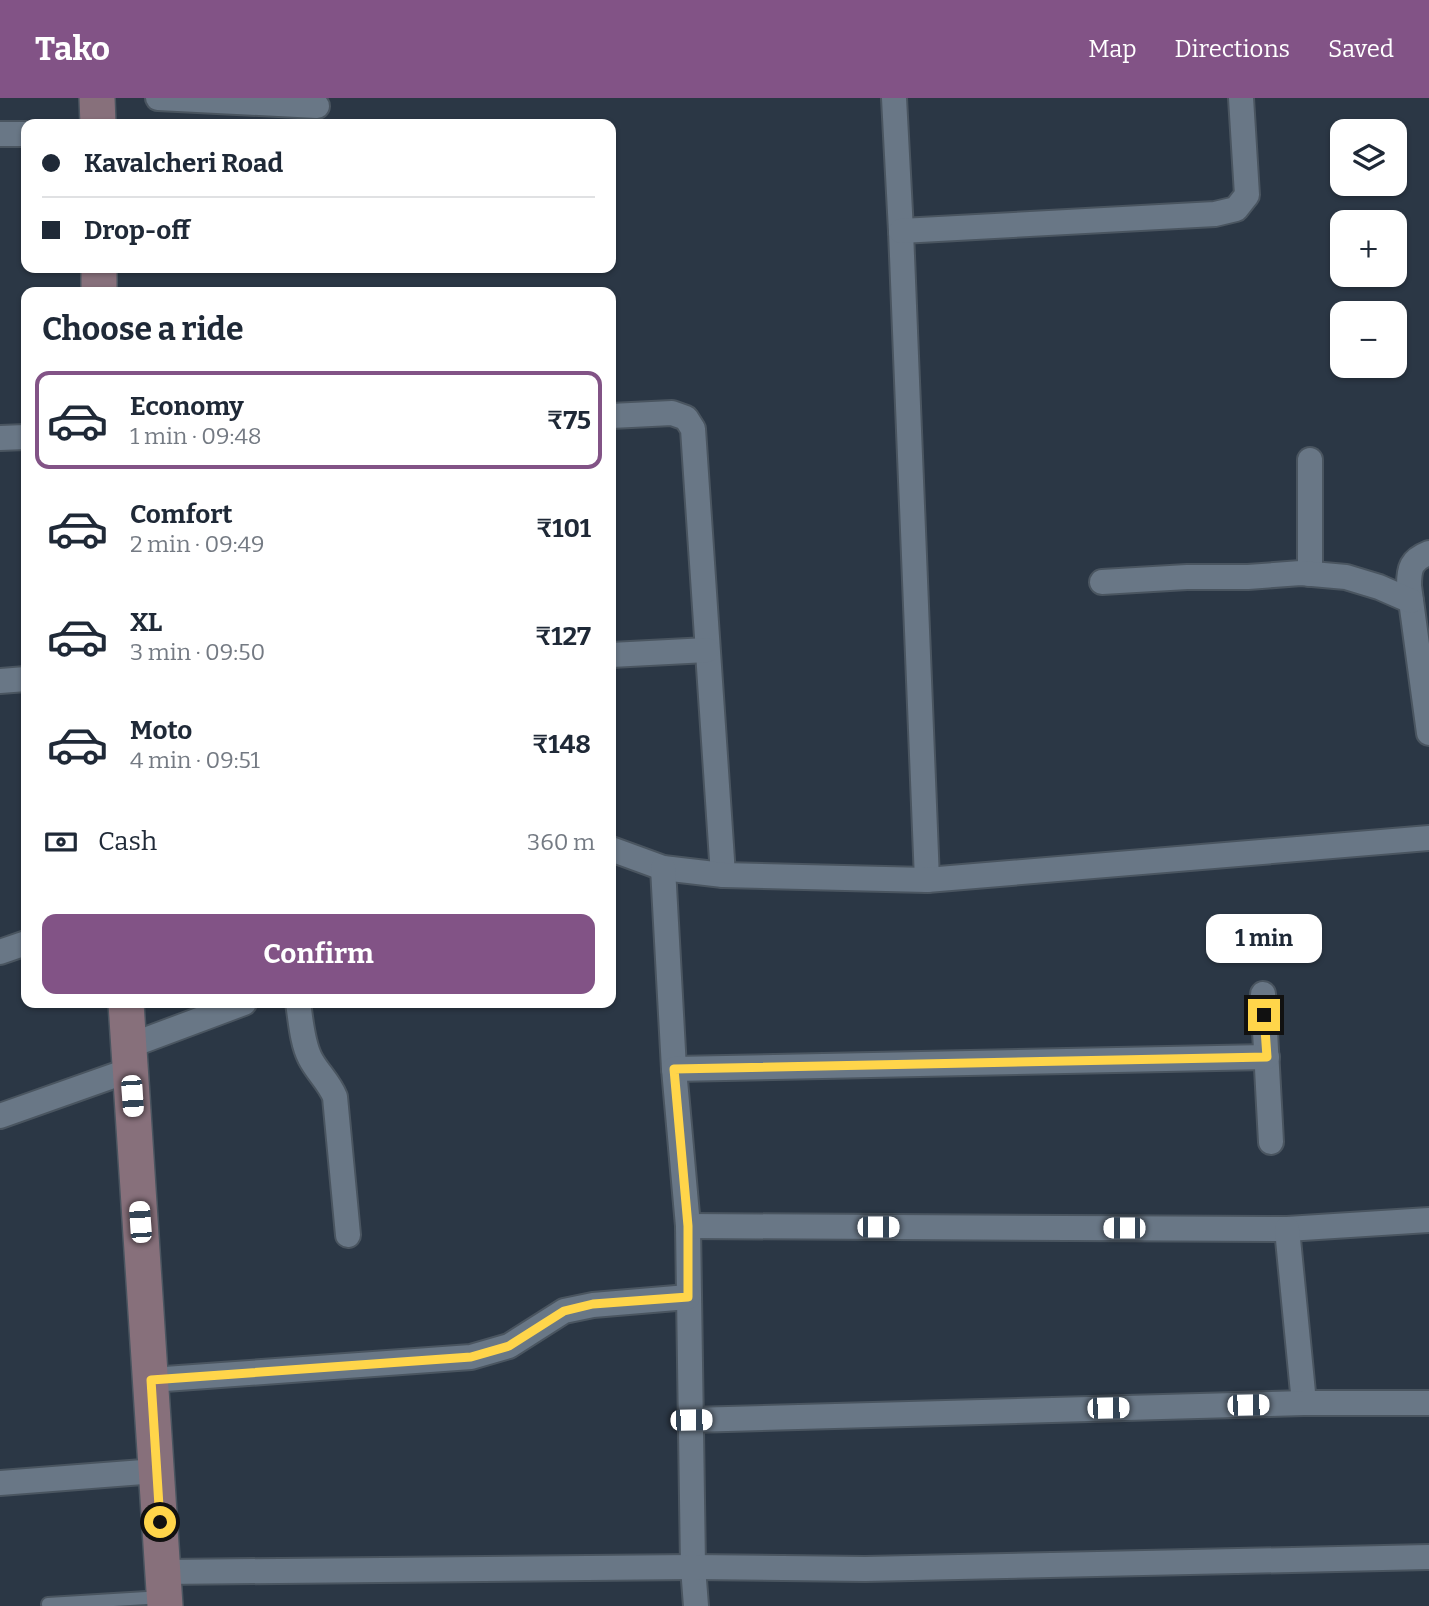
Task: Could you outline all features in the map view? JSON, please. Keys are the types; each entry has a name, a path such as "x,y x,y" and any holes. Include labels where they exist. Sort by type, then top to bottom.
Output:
{"street":[{"path":"97,98 98,119"},
{"path":"158,98 317,106"},
{"path":"894,98 927,880"},
{"path":"901,230 1215,214 1236,209 1247,195 1241,98"},
{"path":"0,134 21,134"},
{"path":"616,416 672,414 687,418 693,429 723,875"},
{"path":"0,438 21,438"},
{"path":"1310,460 1310,574"},
{"path":"1428,721 1409,570 1419,557 1429,553"},
{"path":"1102,582 1301,573 1346,578 1379,587 1411,601"},
{"path":"616,655 707,650"},
{"path":"0,681 21,680"},
{"path":"616,851 663,867 723,875 927,880 1429,838"},
{"path":"663,867 674,1069 688,1226 693,1567 696,1606"},
{"path":"0,951 21,945"},
{"path":"1263,994 1271,1142"},
{"path":"126,1008 164,1592 693,1567 865,1569 1429,1557"},
{"path":"0,1116 234,1008"},
{"path":"299,1008 310,1058 335,1097 348,1235"},
{"path":"674,1069 1267,1057"},
{"path":"688,1226 1287,1229 1429,1220"},
{"path":"1287,1229 1304,1403"},
{"path":"151,1380 471,1357 509,1346 564,1311 593,1304 688,1297"},
{"path":"691,1420 1304,1403 1429,1404"},
{"path":"0,1483 156,1471"}],"lane":[{"path":"48,1604 164,1592"}],"route":[{"path":"160,1522 151,1380 471,1357 509,1346 564,1311 593,1304 688,1297 688,1226 674,1069 1267,1057 1264,1015"}]}
